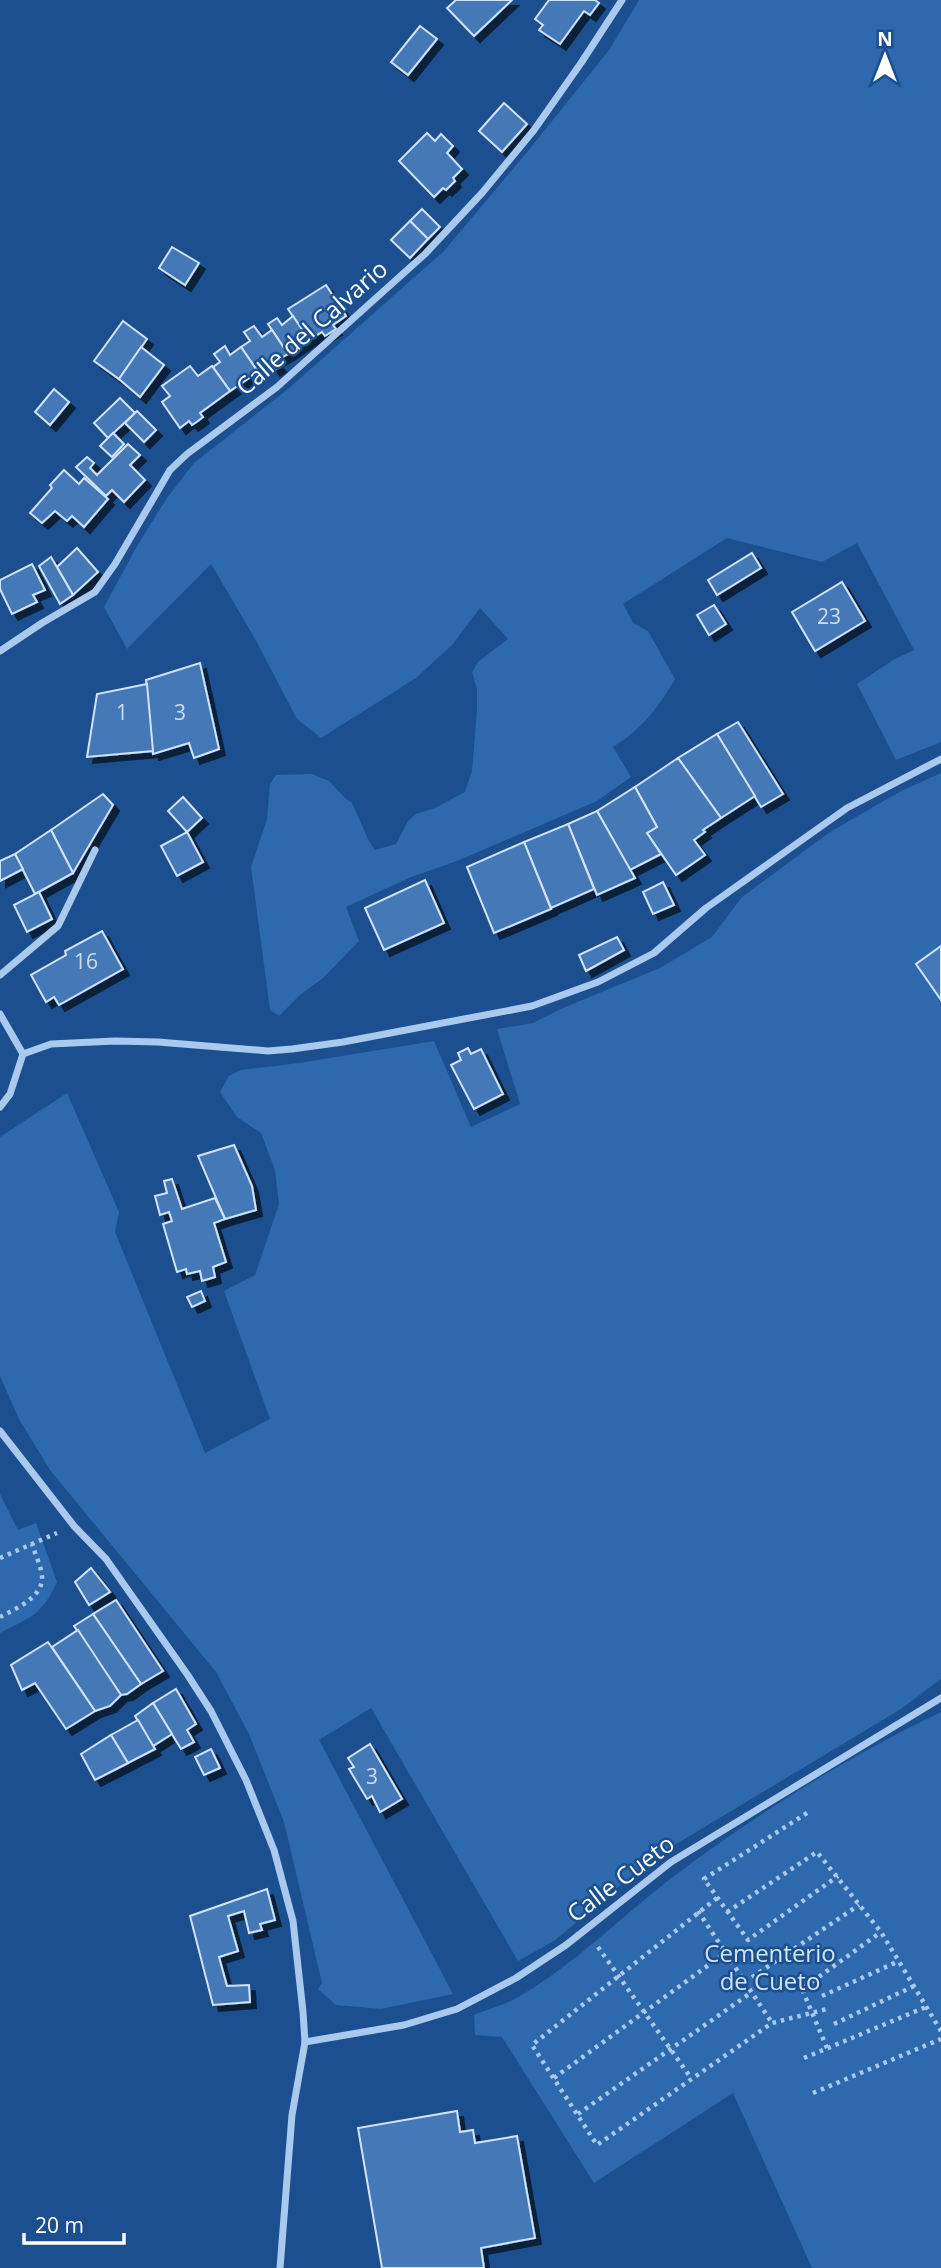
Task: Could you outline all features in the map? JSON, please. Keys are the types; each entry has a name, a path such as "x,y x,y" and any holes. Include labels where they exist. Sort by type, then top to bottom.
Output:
{"street":[{"name":"Calle del Calvario","path":"0,651 95,592 115,564 170,470 187,454 277,387 425,254 482,193 534,130 582,64 622,0"},
{"path":"23,1055 51,1044 115,1041 268,1051 292,1049 533,1006 598,982 654,953 706,908 847,808 941,759"},
{"path":"0,975 58,926 95,850"},
{"path":"0,1014 23,1055 10,1094 0,1107"},
{"path":"0,1431 74,1525 106,1559 180,1662 211,1711 246,1780 274,1850 293,1921 305,2042 292,2115 280,2268"},
{"name":"Calle Cueto","path":"305,2042 404,2025 457,2009 516,1978 566,1945 671,1862 941,1698"}],"path":[{"path":"0,1558 74,1525"},
{"path":"0,1616 34,1596 41,1588 42,1577 32,1544"},
{"path":"807,1813 704,1879 748,1940 838,1876"},
{"path":"727,1912 817,1852 881,1933 941,2031"},
{"path":"717,1898 532,2045 597,2145 772,2023 827,2009"},
{"path":"745,1982 859,1905"},
{"path":"698,1911 772,2023"},
{"path":"827,2048 802,1989 881,1933"},
{"path":"591,1951 598,1946 691,2078"},
{"path":"554,2078 725,1952"},
{"path":"822,1996 899,1961"},
{"path":"834,2024 914,1986"},
{"path":"578,2114 752,1992"},
{"path":"804,2058 926,2007"},
{"path":"813,2093 941,2039"}],"green space":[{"path":"639,0 941,0 941,742 896,760 857,684 893,660 914,650 857,543 822,562 727,538 623,604 633,623 648,631 675,679 648,717 633,733 613,747 631,777 597,801 457,861 411,877 346,907 359,941 323,978 300,995 279,1016 270,1010 251,867 267,819 270,784 276,775 312,774 329,781 352,803 375,850 396,844 408,821 416,814 435,808 465,792 472,771 477,710 477,689 472,672 478,662 508,639 480,608 452,645 416,678 321,738 297,719 254,637 211,564 127,649 104,607 167,498 194,463 288,389 443,252 609,50"},
{"path":"941,773 941,1679 901,1709 653,1858 554,1941 518,1961 371,1708 319,1740 453,1994 381,2009 336,2005 318,1989 322,1983 284,1822 249,1734 216,1672 50,1470 19,1419 0,1376 0,1137 67,1093 119,1212 115,1232 205,1453 270,1419 224,1291 255,1275 279,1204 275,1170 261,1133 237,1117 220,1092 229,1076 241,1070 434,1041 471,1127 520,1104 497,1029 533,1023 660,968 712,937 742,897 830,832 901,791"},
{"path":"0,1494 18,1530 36,1523 57,1582 40,1609 0,1633"},
{"name":"Cementerio de Cueto","path":"941,1712 941,2268 812,2268 733,2093 594,2183 502,2037 475,2035 474,2015 513,2000 538,1984 578,1955 674,1876 770,1809 837,1767"}],"building":[{"path":"456,0 512,0 474,36 447,8"},
{"path":"549,0 595,0 599,3 590,15 584,11 560,44 539,30 543,25 535,19"},
{"path":"420,26 437,39 408,75 391,62"},
{"path":"504,103 527,124 502,152 479,131"},
{"path":"427,133 435,141 441,134 453,146 447,153 462,169 446,190 443,188 434,197 399,161"},
{"path":"422,209 440,227 428,239 410,221"},
{"path":"410,221 428,239 410,258 391,240"},
{"path":"172,247 199,263 185,285 159,268"},
{"path":"326,285 346,316 333,325 336,329 325,336 322,332 309,340 288,309"},
{"path":"293,316 309,340 288,354 268,324 277,318 282,325"},
{"path":"123,321 147,339 119,379 94,361"},
{"path":"254,326 262,337 272,330 288,354 276,361 280,366 274,370 270,364 258,372 241,347 250,341 244,332"},
{"path":"225,346 230,355 241,347 258,372 230,391 213,367 220,362 214,354"},
{"path":"141,347 164,365 140,397 119,379"},
{"path":"190,366 198,376 212,366 230,391 200,413 203,417 198,421 192,425 189,421 180,428 162,402 170,396 162,386"},
{"path":"54,389 69,402 50,425 35,412"},
{"path":"120,398 135,413 108,438 94,423"},
{"path":"137,411 156,430 144,442 125,423"},
{"path":"113,433 124,444 112,457 100,446"},
{"path":"128,444 140,455 130,465 145,480 124,502 112,490 106,496 76,467 87,457 94,463 90,468 97,475"},
{"path":"64,470 79,484 84,478 108,499 84,527 72,516 67,521 55,511 42,523 30,513"},
{"path":"77,548 98,572 73,595 57,567"},
{"path":"752,553 761,568 717,595 708,580"},
{"path":"51,557 73,595 60,604 39,566"},
{"path":"32,564 45,590 33,595 37,602 12,614 0,589 0,580"},
{"path":"842,582 865,621 815,651 792,612"},
{"path":"714,605 726,624 709,635 697,615"},
{"path":"200,663 219,749 194,758 189,743 153,754 146,680"},
{"path":"147,684 153,751 87,757 97,694"},
{"path":"738,722 783,794 761,807 717,734"},
{"path":"717,734 755,796 721,818 678,758"},
{"path":"678,758 721,818 694,840 705,855 676,875 647,833 657,827 635,787"},
{"path":"635,787 657,827 647,833 661,854 630,870 597,811"},
{"path":"103,794 113,805 73,873 51,830"},
{"path":"183,797 202,818 187,832 168,811"},
{"path":"597,811 635,878 597,895 568,824"},
{"path":"568,824 594,889 551,908 524,842"},
{"path":"51,830 73,873 35,894 15,854"},
{"path":"187,832 203,862 177,876 161,846"},
{"path":"524,842 551,909 494,933 467,867"},
{"path":"15,854 23,869 0,881 0,861"},
{"path":"425,880 444,923 384,950 365,908"},
{"path":"663,882 674,905 653,914 643,892"},
{"path":"39,892 52,919 27,932 14,905"},
{"path":"102,931 123,969 59,1005 54,997 46,1002 31,975 66,955 65,951"},
{"path":"617,937 624,950 586,971 579,955"},
{"path":"941,946 941,1000 916,964"},
{"path":"468,1048 471,1054 481,1049 503,1094 474,1109 451,1065 461,1060 458,1053"},
{"path":"234,1145 252,1186 256,1210 225,1219 198,1156"},
{"path":"172,1179 182,1209 215,1198 225,1219 214,1223 226,1262 213,1267 215,1277 202,1281 200,1271 187,1274 186,1269 177,1272 163,1224 172,1221 169,1212 160,1215 155,1196 167,1193 164,1181"},
{"path":"201,1291 205,1301 192,1307 187,1297"},
{"path":"91,1568 110,1592 89,1605 75,1582"},
{"path":"116,1600 163,1671 141,1684 93,1614"},
{"path":"93,1614 141,1684 127,1694 121,1695 74,1626"},
{"path":"78,1630 121,1695 110,1706 95,1711 52,1647"},
{"path":"48,1642 95,1711 66,1729 35,1683 22,1690 11,1665"},
{"path":"176,1689 196,1724 187,1730 194,1742 181,1749 153,1703"},
{"path":"153,1703 172,1734 153,1746 135,1716"},
{"path":"138,1720 155,1749 128,1763 111,1735"},
{"path":"111,1735 128,1763 95,1780 81,1754"},
{"path":"370,1744 402,1799 380,1812 372,1796 367,1799 349,1769 354,1767 348,1758"},
{"path":"211,1749 220,1768 204,1775 195,1757"},
{"path":"267,1889 275,1920 260,1924 262,1930 249,1933 244,1911 228,1916 238,1951 219,1957 227,1986 249,1985 250,2002 213,2005 190,1916"},
{"path":"457,2111 460,2132 473,2130 475,2143 517,2136 535,2238 481,2248 484,2268 382,2268 358,2128"}]}
